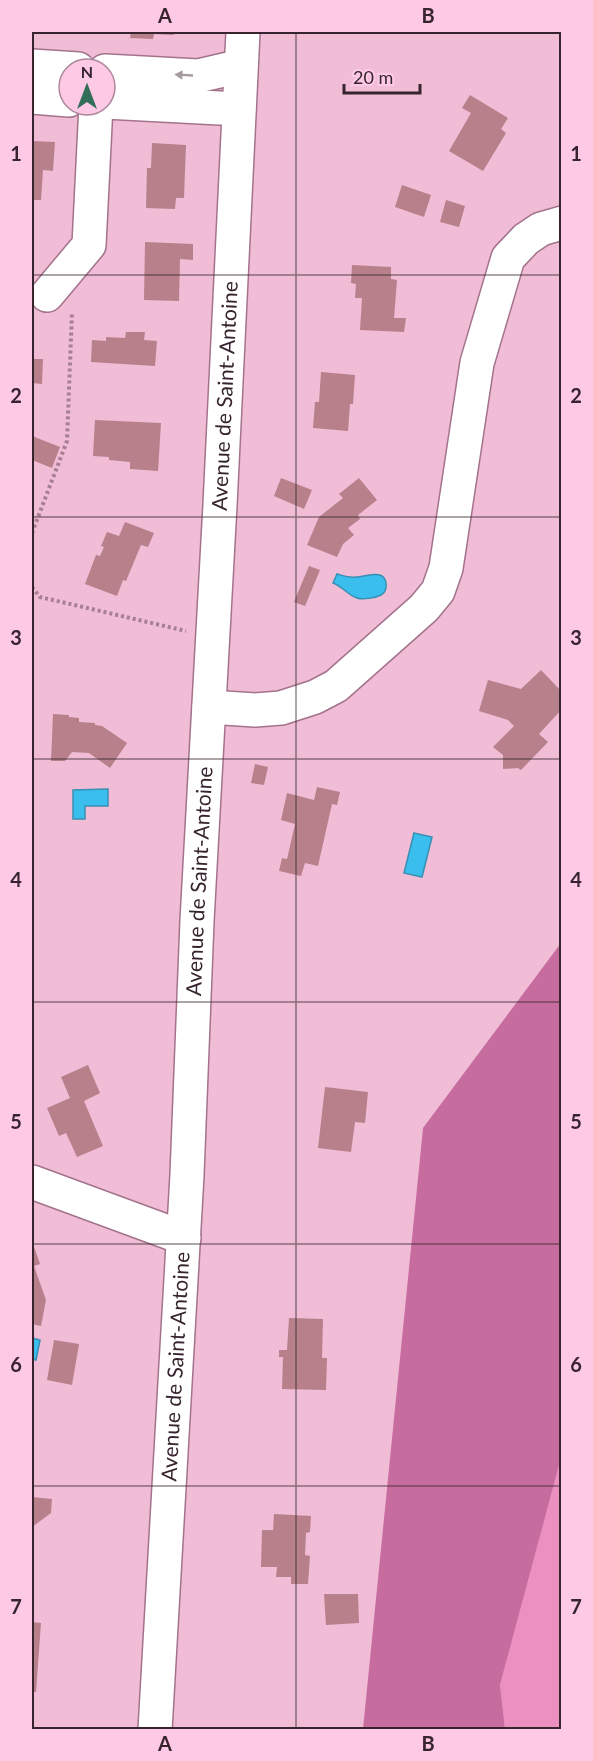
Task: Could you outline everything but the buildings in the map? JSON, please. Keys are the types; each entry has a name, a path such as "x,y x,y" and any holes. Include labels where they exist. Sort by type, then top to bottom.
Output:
{"street":[{"name":"Avenue de Saint-Antoine","path":"155,1730 184,1238 197,921 243,32"},
{"path":"32,66 57,68"},
{"path":"117,72 198,76 241,66"},
{"path":"32,98 57,99"},
{"path":"117,103 239,109"},
{"path":"53,288 89,245 95,117"},
{"path":"209,707 255,710 281,708 315,697 336,686 424,608 438,591 446,568 477,363 508,258 526,239 541,229 561,223"},
{"path":"32,1182 184,1238"}],"path":[{"path":"32,533 68,441 72,308 53,288"},
{"path":"32,587 40,597 213,637"}],"shaded area":[{"path":"561,943 561,1465 559,1465 500,1685 505,1729 363,1729 423,1128"},
{"path":"559,1464 561,1465 561,1729 505,1729 500,1685"}],"water":[{"path":"337,574 351,577 380,575 385,579 386,588 378,596 366,599 357,598 333,583"},
{"path":"108,789 108,806 85,806 85,819 73,819 73,790"},
{"path":"414,833 432,837 422,877 404,873"},
{"path":"32,1338 40,1340 36,1360 32,1359"}]}
